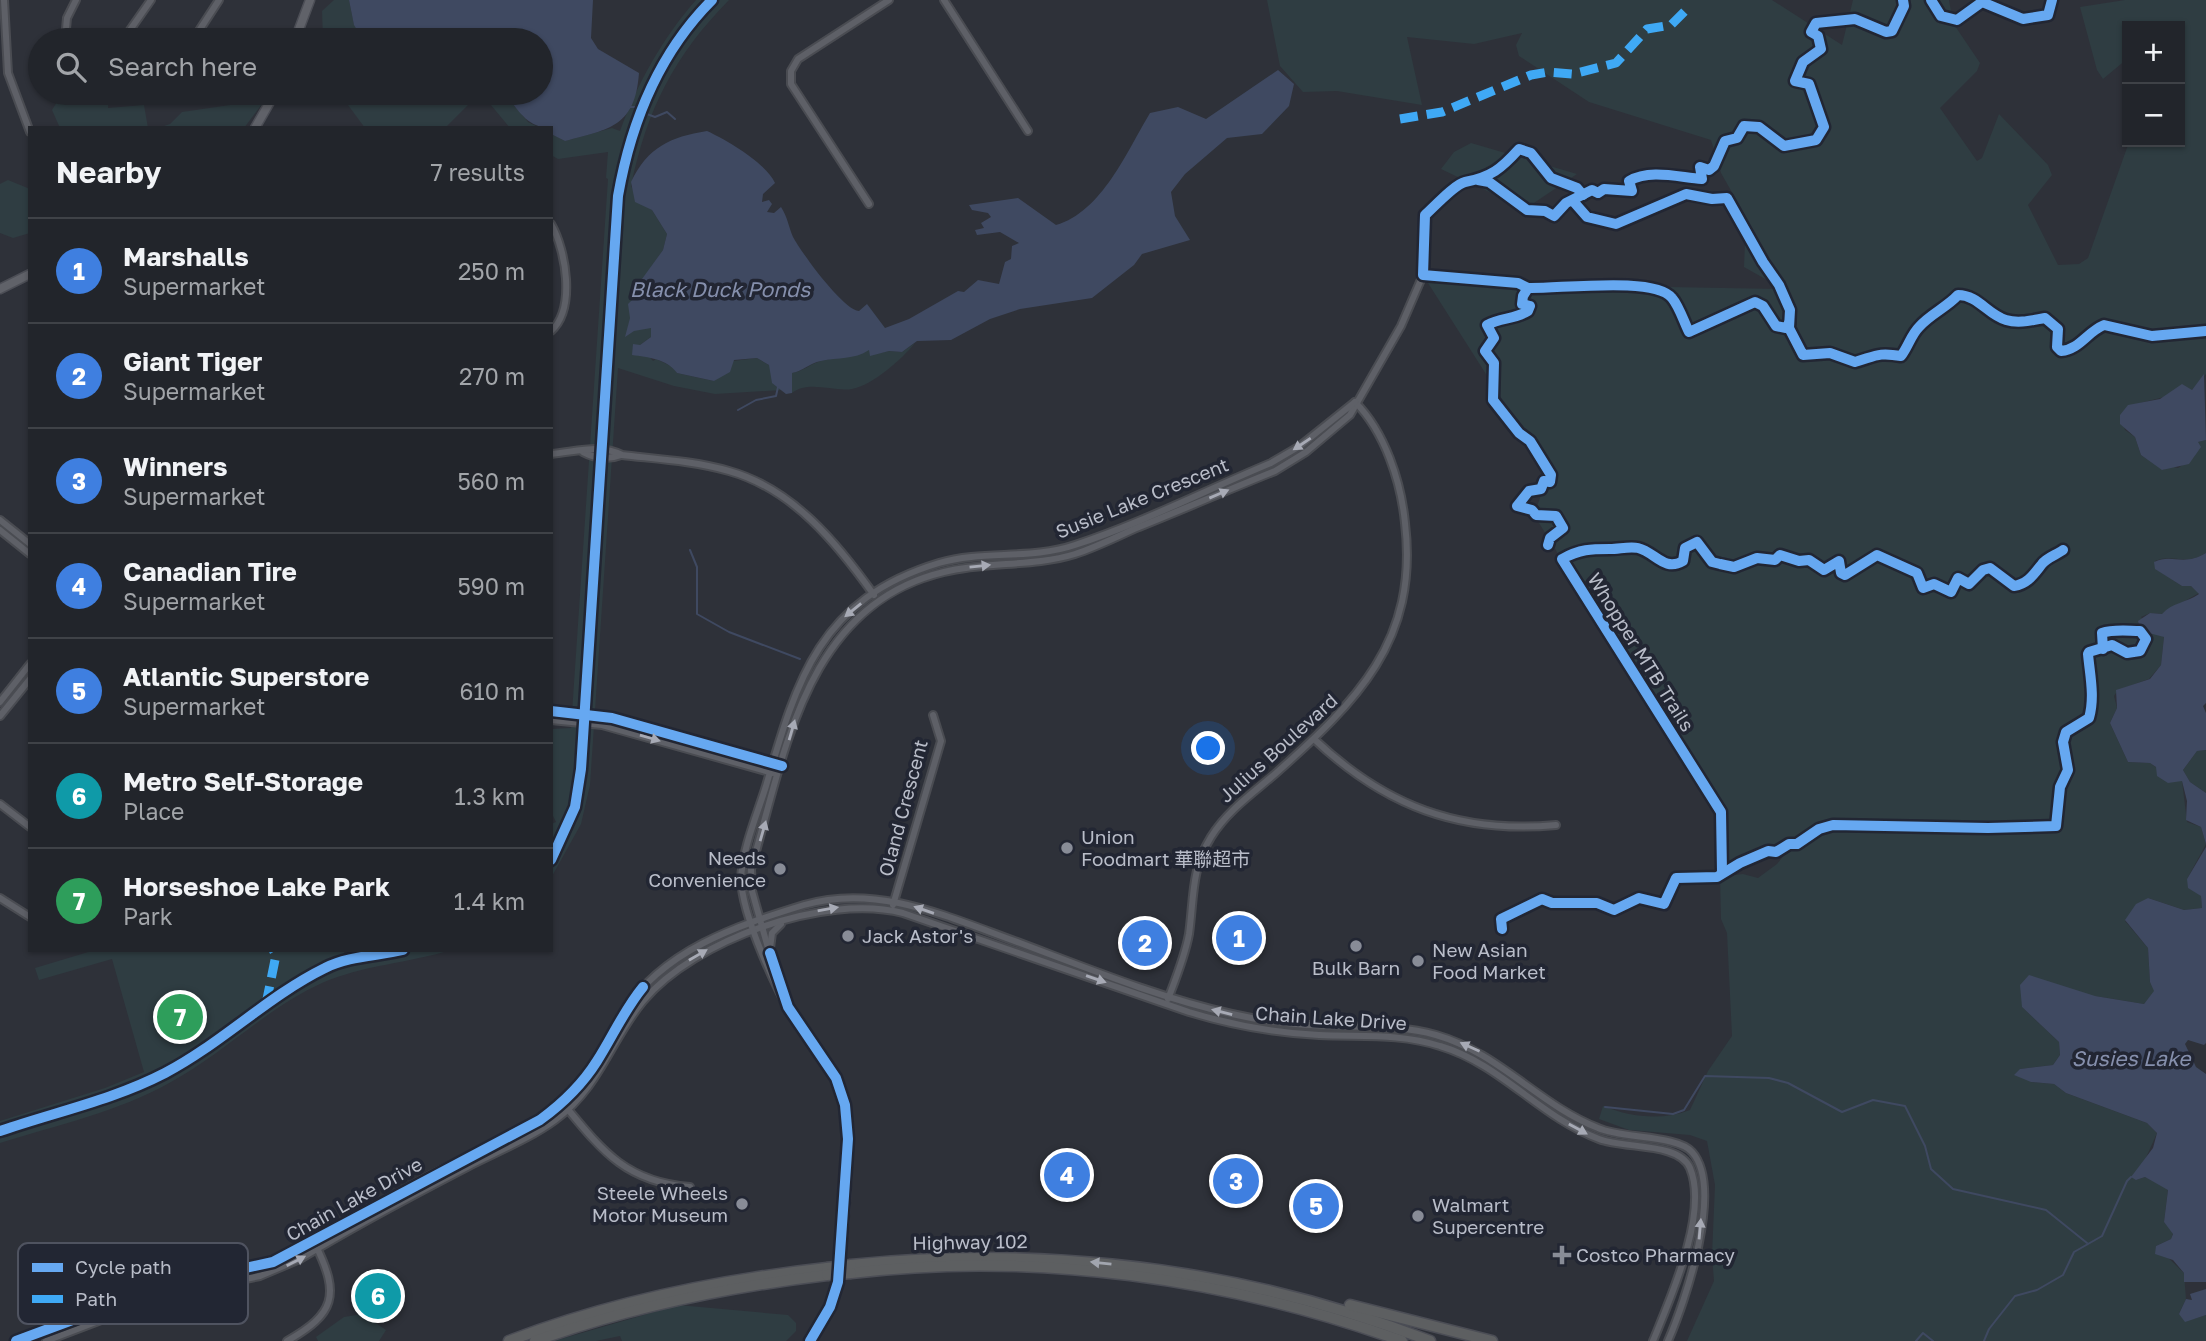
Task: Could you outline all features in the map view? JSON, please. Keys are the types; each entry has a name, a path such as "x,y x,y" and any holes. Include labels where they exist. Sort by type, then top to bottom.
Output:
{"highway":[{"name":"Highway 102","path":"509,1341 620,1305 708,1284 939,1257 1012,1257 1171,1270 1334,1307 1430,1341"},
{"name":"Highway 102","path":"851,1269 1028,1267 1151,1278 1228,1291 1402,1341"},
{"path":"1171,1270 1295,1291 1492,1341"},
{"name":"Highway 102","path":"535,1341 650,1305 827,1272"},
{"path":"1228,1291 1346,1326 1385,1341"}],"main road":[{"path":"300,28 310,0"},
{"path":"255,126 268,105"},
{"path":"0,289 28,276"}],"street":[{"path":"4,0 8,74 28,127"},
{"path":"66,28 67,18 76,0"},
{"path":"131,28 151,0"},
{"path":"201,28 219,0"},
{"path":"869,204 791,84 791,74 798,59 889,0"},
{"path":"944,0 1028,131"},
{"path":"553,228 563,250 565,275 563,313 553,328"},
{"name":"Susie Lake Crescent","path":"759,930 761,920 752,891 751,872 797,712 812,676 840,637 878,602 919,580 975,566 1032,562 1075,554 1275,471 1332,433 1350,415 1355,402 1401,326 1423,275"},
{"name":"Susie Lake Crescent","path":"759,930 753,923 743,893 742,870 792,698 811,660 842,619 873,594 916,571 973,557 1031,554 1073,546 1149,516 1271,463 1300,446 1355,402"},
{"name":"Julius Boulevard","path":"1166,1004 1187,944 1192,888 1206,845 1234,809 1350,705 1378,664 1398,617 1405,578 1407,537 1399,488 1380,441 1355,402"},
{"path":"553,454 583,452 611,459 622,455 703,465 738,474 788,500 827,534 878,602"},
{"path":"0,520 28,547"},
{"path":"0,530 28,547"},
{"path":"1,699 28,666"},
{"path":"0,716 28,681"},
{"path":"553,711 611,717 782,766"},
{"name":"Oland Crescent","path":"892,910 941,741 933,715"},
{"path":"553,720 611,727 779,774"},
{"path":"1314,739 1340,762 1380,789 1434,815 1494,828 1556,825"},
{"path":"0,804 28,825"},
{"path":"0,898 28,915"},
{"name":"Chain Lake Drive","path":"248,1269 262,1266 314,1241 540,1120 563,1102 591,1070 624,1012 643,987 685,952 761,920 832,899 856,898 894,901 1169,996 1262,1020 1316,1026 1392,1027 1431,1033 1493,1059 1564,1110 1595,1127 1632,1138 1675,1141 1692,1152 1702,1178 1699,1250 1690,1289 1668,1341"},
{"name":"Chain Lake Drive","path":"248,1277 270,1273 318,1249 531,1135 568,1109 600,1073 633,1014 650,994 670,975 700,954 759,930 832,908 866,906 892,910 1212,1019 1271,1031 1398,1037 1438,1045 1487,1066 1585,1133 1622,1146 1670,1150 1679,1154 1689,1166 1693,1194 1687,1251 1653,1341"},
{"path":"770,953 772,933 781,923"},
{"path":"759,930 770,953 778,986"},
{"path":"759,930 778,986 798,1025 836,1079 848,1121 838,1282 830,1307 810,1341"},
{"path":"1032,957 1034,949"},
{"path":"643,987 650,994"},
{"path":"563,1102 598,1146 624,1168 659,1182 690,1187"},
{"path":"454,1164 457,1173"},
{"path":"287,1341 319,1320 331,1298 331,1281 314,1241"},
{"name":"Chain Lake Drive","path":"16,1341 62,1324"},
{"name":"Chain Lake Drive","path":"46,1341 91,1324"}],"shaded area":[{"path":"334,0 349,0 356,28 323,28 322,11"},
{"path":"696,0 729,0 678,63 665,85 645,132 631,186 640,202 652,210 667,234 663,250 643,279 634,298 628,329 651,327 651,337 640,345 653,361 656,359 673,367 677,373 714,381 733,361 757,358 769,365 782,390 715,394 674,386 618,368 590,785 581,824 553,874 553,823 556,822 553,816 553,729 571,728 608,152 558,159 553,156 553,135 565,141 612,128 620,131 635,95 672,30"},
{"path":"1267,0 1772,0 1842,45 1853,0 1949,0 1953,23 1980,63 1977,71 1940,108 1977,161 1982,158 1999,114 2048,165 2052,175 2028,205 2058,265 2079,264 2088,258 2127,147 2185,147 2185,21 2122,21 2122,63 2103,79 2097,70 2080,7 2125,0 2206,0 2206,374 2192,390 2136,404 2121,415 2125,430 2135,437 2141,455 2163,470 2169,466 2178,468 2194,457 2198,442 2206,440 2206,553 2185,560 2168,558 2155,561 2156,569 2182,586 2191,586 2199,593 2162,614 2150,613 2141,617 2154,632 2164,637 2161,665 2149,679 2118,690 2114,696 2117,708 2110,723 2128,762 2150,763 2174,780 2182,781 2187,822 2201,827 2206,844 2187,879 2201,896 2202,908 2184,910 2148,898 2125,921 2148,948 2150,982 2155,991 2144,1004 2095,996 2022,1007 2059,1042 2060,1055 2053,1065 2020,1069 2031,1082 2054,1084 2066,1093 2147,1123 2157,1133 2136,1180 2145,1177 2168,1189 2164,1222 2173,1233 2171,1239 2156,1246 2184,1273 2186,1299 2179,1314 2193,1319 2206,1315 2206,1341 1687,1341 1714,1281 1712,1255 1715,1185 1707,1141 1690,1135 1629,1130 1599,1119 1603,1106 1646,1116 1668,1116 1690,1110 1708,1071 1732,1036 1727,933 1721,919 1720,877 1743,874 1758,878 1777,864 1794,843 1719,877 1719,812 1663,723 1659,724 1657,713 1534,515 1548,475 1531,448 1520,443 1512,430 1505,404 1428,283 1783,289 1744,267 1746,217 1721,173 1711,140 1589,102 1519,56 1516,45 1522,33 1474,44 1407,37 1422,105 1337,91 1303,92 1280,66"},
{"path":"55,105 108,105 108,108 144,105 148,126 59,126 52,110"},
{"path":"230,105 261,105 246,126 164,126 170,124 182,112"},
{"path":"348,105 468,105 447,126 364,126"},
{"path":"491,105 514,105 528,122 536,126 508,126"},
{"path":"1471,143 1577,174 1525,209 1441,169 1454,152"},
{"path":"8,180 28,188 28,234 13,238 0,233 0,184"},
{"path":"915,343 886,370 860,387 845,390 806,387 792,393 792,373 817,362 870,349 870,355 889,351 902,352"},
{"path":"2206,750 2206,793 2190,782 2183,770 2197,751"},
{"path":"88,952 443,952 354,972 322,983 283,1005 209,1058 151,1092 87,1117 0,1143 0,1121 105,1088 144,1072 112,959 39,980 35,968"},
{"path":"678,1305 788,1315 796,1323 796,1331 786,1341 622,1341 620,1336 596,1341 554,1341"},
{"path":"362,1314 386,1330 379,1341 318,1341 316,1337 344,1317"}],"water":[{"path":"349,0 593,0 591,38 598,49 639,73 637,91 626,115 618,122 595,133 565,141 553,135 553,126 536,125 514,105 553,105 553,28 356,28"},
{"name":"Black Duck Ponds","path":"1278,70 1294,84 1289,106 1262,134 1227,138 1185,174 1171,192 1175,216 1190,240 1142,254 1134,265 1092,298 1020,309 990,319 951,340 917,341 902,352 889,351 870,356 869,350 852,357 817,362 792,373 792,393 786,394 772,383 769,365 757,358 734,360 730,372 714,381 677,373 663,362 632,355 633,344 640,345 651,337 651,328 634,331 625,337 630,318 628,304 663,250 667,234 652,210 635,202 631,182 645,160 671,141 707,131 735,146 764,168 775,183 763,194 762,202 769,200 772,204 767,212 774,213 781,207 793,237 823,279 852,308 859,311 867,304 885,328 909,319 958,291 964,292 978,280 999,284 1005,262 1011,259 1012,246 1019,243 1000,232 977,235 975,230 984,228 981,223 991,217 988,213 972,210 969,205 1018,198 1056,225 1072,218 1100,194 1150,113 1178,107 1206,119"},
{"path":"2204,374 2206,440 2198,442 2201,447 2189,464 2162,470 2141,455 2135,437 2120,424 2120,415 2128,405 2160,399 2182,384 2192,390"},
{"path":"2206,553 2206,703 2203,706 2206,713 2206,750 2197,751 2183,770 2190,782 2206,793 2206,844 2201,827 2186,820 2187,801 2182,781 2168,783 2157,776 2156,767 2150,763 2128,762 2110,723 2117,708 2116,690 2150,679 2161,665 2164,637 2141,631 2138,621 2150,613 2162,614 2199,594 2191,586 2182,586 2155,569 2154,562 2191,559"},
{"name":"Susies Lake","path":"2206,847 2206,1043 2204,1045 2188,1040 2185,1044 2196,1067 2206,1074 2206,1282 2184,1282 2184,1273 2173,1260 2155,1254 2156,1246 2171,1239 2173,1234 2164,1222 2168,1190 2145,1177 2136,1180 2131,1177 2153,1148 2157,1133 2147,1123 2066,1093 2054,1084 2031,1082 2014,1075 2020,1069 2053,1065 2060,1055 2059,1042 2022,1007 2020,985 2029,975 2095,996 2144,1004 2154,991 2150,982 2148,948 2125,920 2136,904 2148,898 2184,910 2202,908 2201,896 2188,888 2187,879"},
{"path":"2206,1289 2206,1315 2185,1322 2179,1314 2186,1299 2192,1300 2190,1294"}],"waterway":[{"path":"630,107 637,107"},
{"path":"644,113 655,117 667,112 675,119"},
{"path":"738,410 756,400 776,396 778,387"},
{"path":"690,550 697,567 697,614 729,632 800,659"},
{"path":"1605,1107 1673,1114 1684,1110 1705,1076 1769,1078 1788,1083 1842,1112 1873,1100 1905,1106 1925,1146 1931,1169 1953,1189 2046,1210 2087,1243"},
{"path":"1984,1341 1989,1329 2015,1296 2037,1290 2063,1275 2074,1252 2102,1236 2131,1177"},
{"path":"1916,1341 1923,1333 1933,1341"}],"marked path":[{"path":"1400,119 1442,112 1531,75 1548,72 1573,74 1616,63 1647,29 1671,25 1690,6"},
{"path":"266,1004 276,955 274,952"}],"cycle path":[{"path":"553,856 575,807 581,769 618,196 631,142 650,90 676,43 712,0"},
{"path":"1478,180 1489,182 1527,210 1545,211 1554,216 1566,203 1592,190 1598,193 1604,189 1632,191 1629,181 1637,177 1664,175 1702,179 1700,167 1709,170 1714,166 1725,141 1737,138 1744,126 1759,127 1784,146 1816,140 1824,127 1809,84 1795,81 1803,62 1821,49 1818,36 1811,32 1816,23 1855,19 1886,32 1892,31 1904,6 1903,0"},
{"path":"1931,0 1941,16 1957,20 1982,2 2023,19 2048,15 2052,0"},
{"path":"1528,288 1518,283 1423,275 1425,215 1456,187 1495,171 1519,149 1531,153 1551,178 1577,188 1583,195"},
{"path":"1573,201 1587,217 1616,224 1686,194 1712,199 1727,198 1779,285 1790,310 1789,328 1803,355 1830,353 1855,362 1873,356 1901,356 1919,327 1958,295 1971,298 2006,320 2021,322 2045,318 2058,329 2057,347 2061,351 2078,344 2104,325 2152,336 2206,331"},
{"path":"1548,545 1550,538 1563,528 1556,516 1536,515 1532,510 1517,506 1529,491 1541,489 1544,481 1550,482 1551,475 1530,441 1519,433 1493,400 1494,363 1485,351 1494,338 1487,325 1528,311 1530,306 1522,304 1528,288 1605,285 1647,287 1662,291 1675,301 1689,332 1755,302 1763,306 1776,326 1786,328 1789,323"},
{"name":"Whopper MTB Trails","path":"1722,872 1721,812 1562,559 1586,550 1632,547 1644,550 1665,563 1676,564 1683,561 1685,548 1697,542 1712,562 1720,564 1734,567 1757,558 1775,560 1780,555 1799,561 1809,560 1824,570 1839,561 1841,573 1845,575 1877,555 1917,573 1923,588 1934,584 1951,592 1958,578 1969,584 1983,570 1990,568 2014,586 2019,585 2030,578 2046,560 2063,550"},
{"path":"1502,929 1501,919 1542,899 1552,903 1597,903 1614,910 1639,898 1664,904 1676,878 1717,877 1740,863 1768,851 1776,852 1789,844 1797,844 1819,829 1833,825 1988,828 2056,826 2060,787 2068,770 2063,742 2066,732 2089,718 2091,710 2092,686 2088,654 2089,652 2112,645 2127,653 2140,651 2146,639 2140,631 2106,632 2102,633 2103,649"},
{"path":"553,711 612,718 782,766"},
{"path":"0,1131 104,1098 165,1073 206,1048 304,979 334,964 392,952"},
{"path":"770,953 788,1007 836,1078 845,1105 848,1139 838,1282 830,1307 810,1341"},
{"path":"248,1268 273,1262 540,1120 564,1101 585,1078 643,987"},
{"path":"16,1341 62,1324"}],"place":[{"name":"Union Foodmart 華聯超市","path":"1067,848"},
{"name":"Needs Convenience","path":"780,869"},
{"name":"Jack Astor's","path":"848,936"},
{"name":"Marshalls","path":"1239,938"},
{"name":"Giant Tiger","path":"1145,943"},
{"name":"Bulk Barn","path":"1356,946"},
{"name":"New Asian Food Market","path":"1418,961"},
{"name":"Horseshoe Lake Park","path":"180,1017"},
{"name":"Canadian Tire","path":"1067,1175"},
{"name":"Winners","path":"1236,1181"},
{"name":"Steele Wheels Motor Museum","path":"742,1204"},
{"name":"Atlantic Superstore","path":"1316,1206"},
{"name":"Walmart Supercentre","path":"1418,1216"},
{"name":"Costco Pharmacy","path":"1562,1255"},
{"name":"Metro Self-Storage","path":"378,1296"}]}
